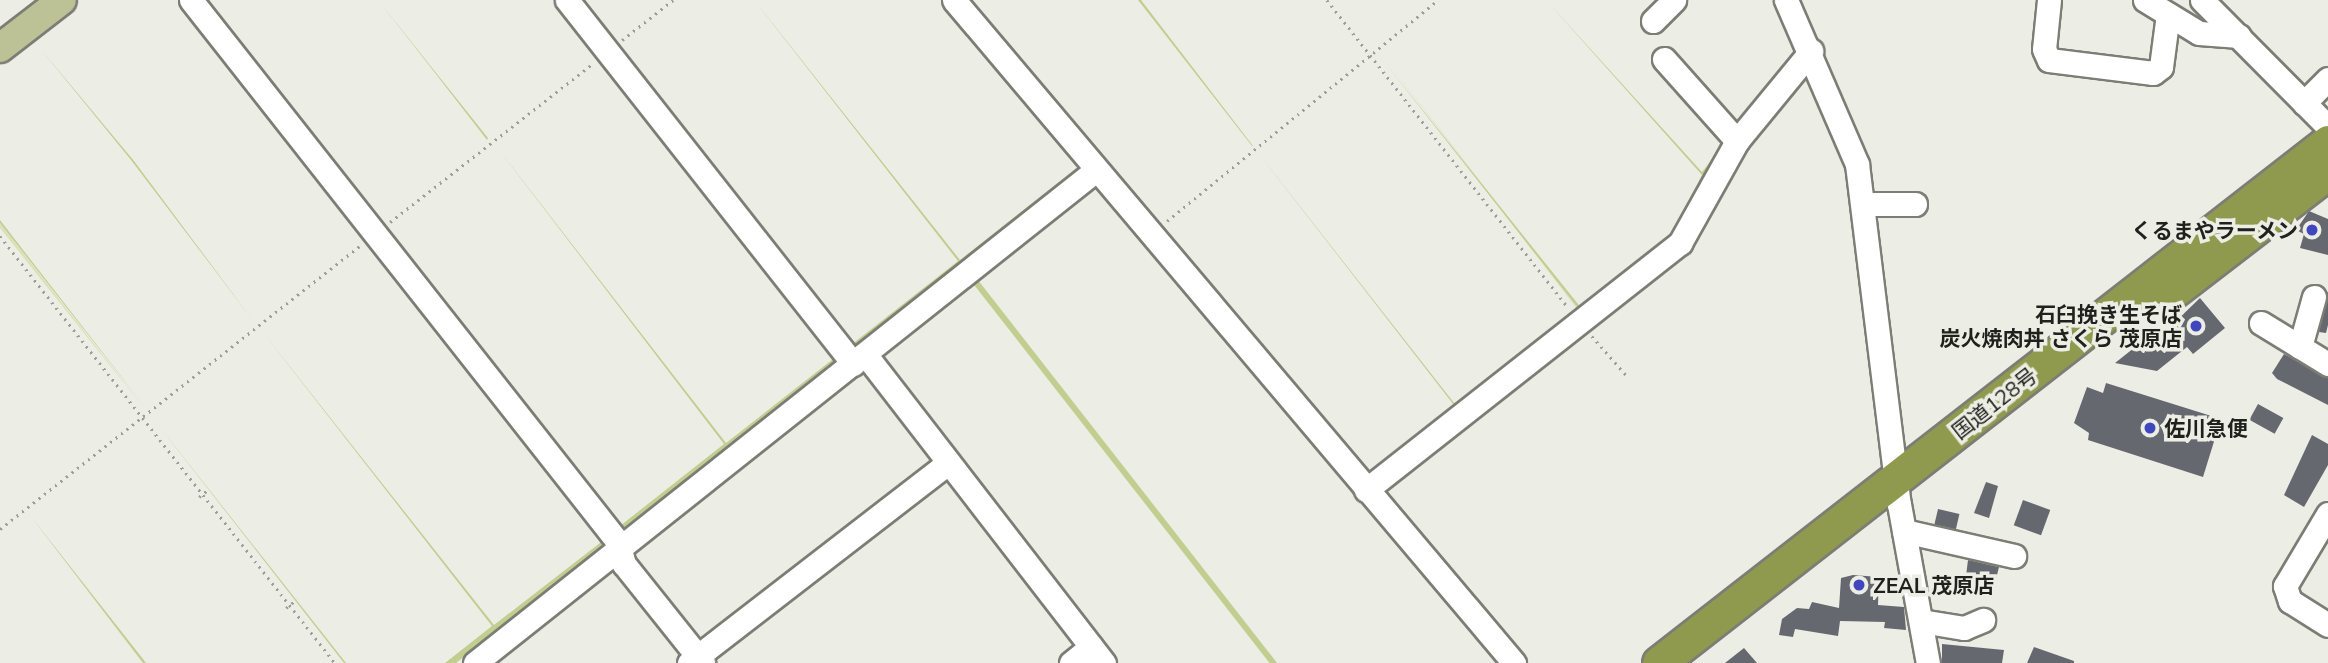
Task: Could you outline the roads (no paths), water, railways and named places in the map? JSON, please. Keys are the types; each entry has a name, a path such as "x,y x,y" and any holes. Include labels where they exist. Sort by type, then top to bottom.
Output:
{"highway":[{"name":"国道128号","path":"1659,663 1900,505 2328,142"},
{"name":"国道128号","path":"1692,663 2328,172"}],"main road":[{"path":"0,48 62,0"}],"street":[{"path":"191,0 376,234 619,550 697,661 948,463"},
{"path":"568,0 859,359 948,463 1098,655 1071,663"},
{"path":"954,0 1148,236 1514,663"},
{"path":"1653,21 1674,0"},
{"path":"1786,0 1849,139 1863,204 1900,505 1928,663"},
{"path":"2049,0 2043,49 2049,60 2128,70 2160,69 2168,14"},
{"path":"2145,0 2199,33 2239,36"},
{"path":"2205,1 2328,127"},
{"path":"1366,490 1680,243 1737,141 1811,51"},
{"path":"1664,60 1737,141"},
{"path":"2304,103 2328,79"},
{"path":"475,663 1096,170"},
{"path":"1863,204 1915,204"},
{"path":"2300,347 2314,297"},
{"path":"2261,323 2328,364"},
{"path":"1900,505 2014,555"},
{"path":"2328,514 2285,586 2290,600 2328,625"},
{"path":"1921,621 1964,628 1983,620"}],"place":[{"name":"くるまやラーメン","path":"2312,230"},
{"name":"石臼挽き生そば 炭火焼肉丼 さくら 茂原店","path":"2196,326"},
{"name":"佐川急便","path":"2150,428"},
{"name":"ZEAL 茂原店","path":"1859,585"}]}
